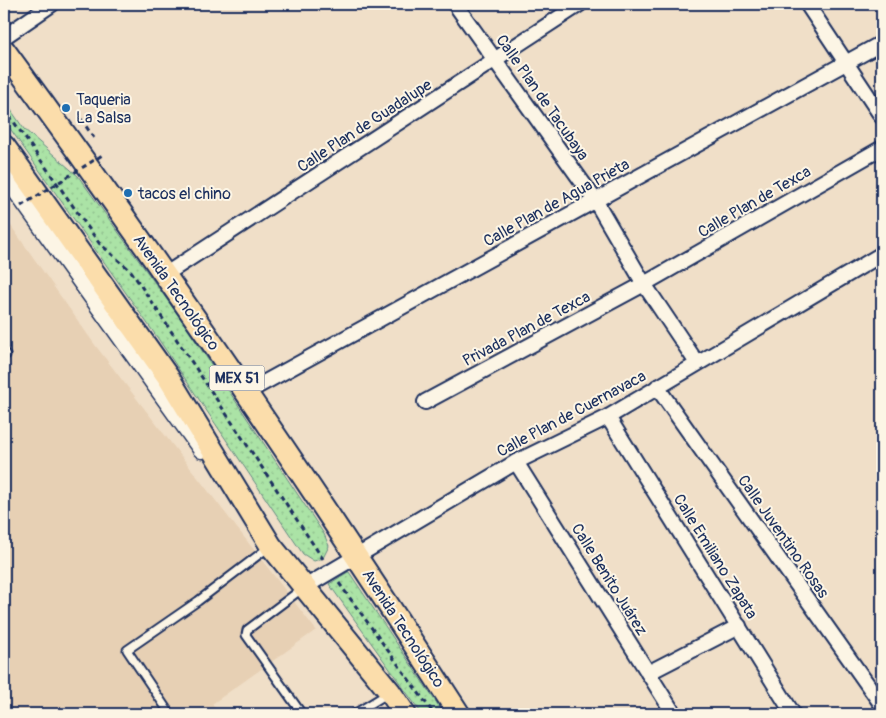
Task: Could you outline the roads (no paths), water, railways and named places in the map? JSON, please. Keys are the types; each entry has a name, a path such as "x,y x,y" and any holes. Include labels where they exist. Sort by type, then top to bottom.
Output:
{"main road":[{"name":"Avenida Tecnológico","path":"4,50 166,274 247,392 357,556 459,714"},
{"path":"4,69 231,380 247,392"},
{"path":"4,146 168,377 271,546 303,588 390,692 405,714"}],"street":[{"path":"4,37 52,4"},
{"name":"Calle Plan de Tacubaya","path":"455,4 595,200 644,284 697,363"},
{"name":"Calle Plan de Guadalupe","path":"166,274 496,61 580,4"},
{"path":"807,4 848,62 882,117"},
{"name":"Calle Plan de Agua Prieta","path":"247,392 882,43"},
{"name":"Calle Plan de Texca","path":"644,284 882,148"},
{"path":"4,173 271,546"},
{"name":"Calle Plan de Cuernavaca","path":"303,588 516,462 608,416 882,254"},
{"name":"Privada Plan de Texca","path":"425,402 644,284"},
{"name":"Calle Juventino Rosas","path":"657,387 882,705"},
{"name":"Calle Emiliano Zapata","path":"608,416 793,714"},
{"name":"Calle Benito Juárez","path":"516,462 674,714"},
{"path":"648,673 739,626"}],"lane":[{"path":"170,714 127,650 198,601 271,546"},
{"path":"302,714 246,635 247,630 303,588"},
{"path":"354,714 390,692"}],"place":[{"name":"Taqueria La Salsa","path":"66,108"},
{"name":"tacos el chino","path":"128,193"}]}
